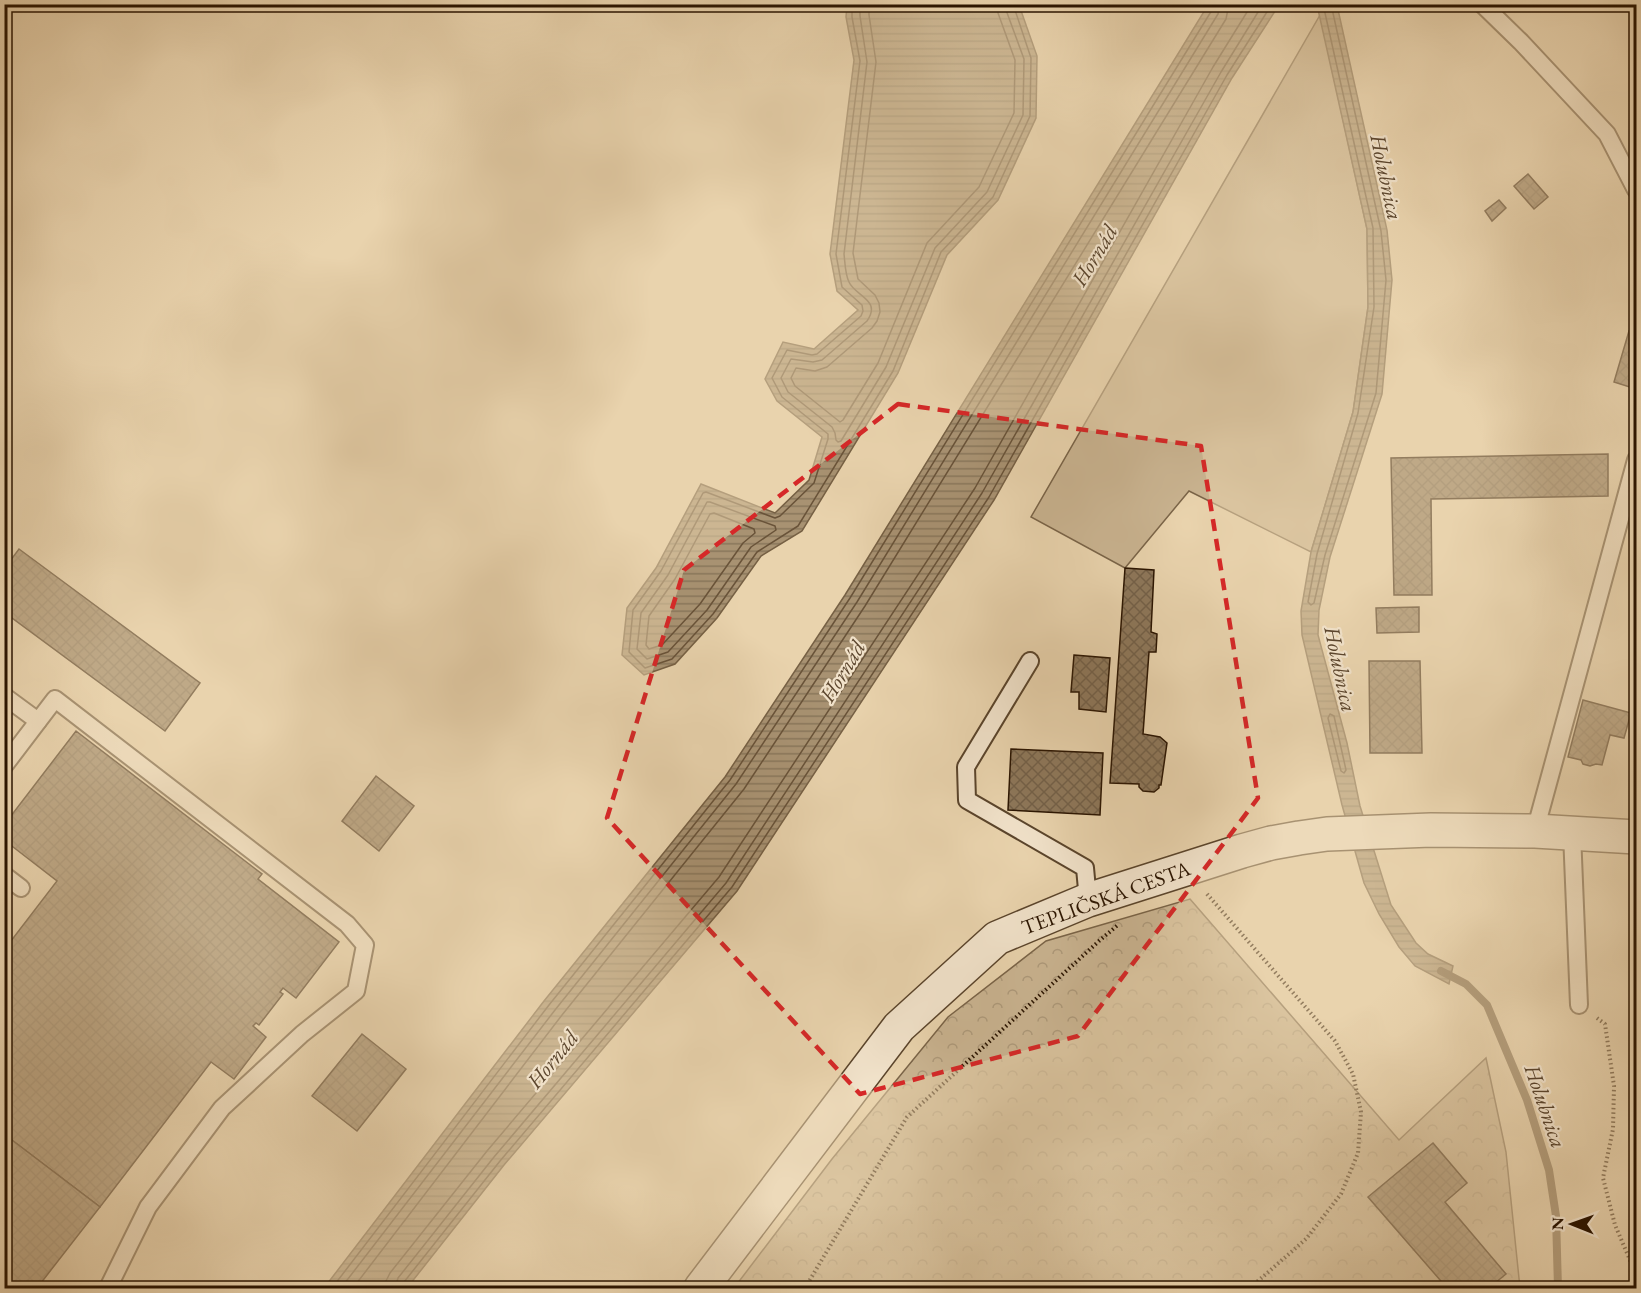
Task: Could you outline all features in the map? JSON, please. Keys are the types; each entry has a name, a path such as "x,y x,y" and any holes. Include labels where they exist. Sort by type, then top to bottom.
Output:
{"street":[{"name":"TEPLIČSKÁ CESTA","path":"701,1288 899,1027 997,938 1088,900 1271,843 1327,834 1398,830 1535,831 1636,837"}],"lane":[{"path":"1482,4 1607,134 1636,190"},
{"path":"1535,831 1636,460"},
{"path":"1030,661 966,767 967,800 1085,868 1088,900"},
{"path":"4,696 38,721"},
{"path":"4,766 55,699 347,924 366,945 356,991 302,1034 222,1108 148,1207 108,1288"},
{"path":"1572,833 1579,1005"},
{"path":"4,875 21,888"}],"path":[{"path":"1186,870 1335,1041 1353,1074 1361,1112 1358,1153 1341,1194 1306,1239 1250,1288"},
{"path":"805,1288 907,1117 1099,941 1125,920"},
{"path":"1579,1005 1605,1024 1614,1086 1613,1128 1603,1178 1615,1225 1636,1274"}],"highlighted area":[{"path":"898,404 1201,446 1258,798 1078,1036 860,1094 607,818 684,570"}],"green space":[{"path":"1320,15 1367,229 1368,307 1353,412 1311,552 1189,491 1125,568 1031,517"},
{"path":"1190,899 1399,1140 1486,1058 1506,1152 1520,1288 734,1288 832,1159 948,1017 1046,941"}],"water":[{"path":"847,5 1019,5 1037,56 1036,118 998,200 947,255 898,373 802,531 761,556 717,618 675,664 644,675 622,655 627,608 656,568 701,484 775,513 809,480 822,437 777,401 765,379 783,342 814,349 858,310 837,291 830,254 854,60 846,17"},
{"name":"Hornád","path":"1208,5 1279,5 1232,78 994,500 737,891 504,1165 407,1288 324,1288 544,1001 725,777 845,595"},
{"path":"1317,5 1337,5 1387,230 1392,280 1382,394 1330,557 1319,610 1318,635 1347,743 1360,806 1391,905 1416,943 1428,954 1453,966 1449,984 1415,966 1399,947 1364,883 1342,805 1302,635 1301,611 1311,552 1353,412 1368,307 1367,229"}],"building":[{"path":"1528,174 1548,197 1534,209 1514,186"},
{"path":"1499,200 1506,208 1492,221 1485,211"},
{"path":"1629,331 1636,333 1636,389 1614,382"},
{"path":"1608,454 1608,496 1431,499 1432,595 1394,595 1391,458"},
{"path":"19,549 200,683 165,731 4,612 4,569"},
{"path":"1125,568 1154,570 1151,632 1157,634 1156,652 1149,652 1143,734 1160,737 1167,743 1161,785 1154,792 1143,791 1139,784 1110,783"},
{"path":"1419,607 1419,632 1377,633 1376,608"},
{"path":"1074,655 1110,658 1106,712 1079,709 1079,692 1071,692"},
{"path":"1369,661 1420,661 1422,753 1370,753"},
{"path":"1583,700 1631,713 1624,738 1610,735 1602,765 1590,766 1583,764 1581,760 1568,757"},
{"path":"76,731 262,874 258,879 339,942 296,998 283,988 280,992 283,994 259,1025 256,1023 253,1026 266,1037 234,1079 211,1062 100,1207 4,1134 4,950 57,881 4,840 4,825"},
{"path":"1011,749 1103,753 1100,815 1008,810"},
{"path":"376,776 414,806 379,851 342,821"},
{"path":"362,1034 406,1069 357,1131 312,1096"},
{"path":"4,1134 100,1207 37,1288 4,1288"},
{"path":"1433,1143 1467,1183 1445,1202 1506,1274 1489,1288 1447,1288 1368,1197"}],"waterway":[{"name":"Holubnica","path":"1441,971 1466,984 1487,1005 1527,1100 1549,1170 1556,1216 1558,1288"}]}
